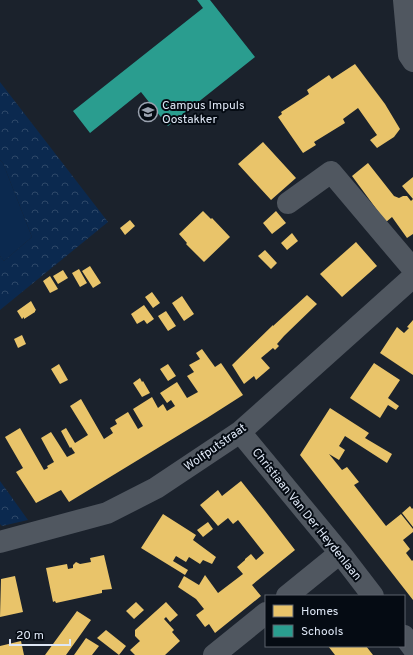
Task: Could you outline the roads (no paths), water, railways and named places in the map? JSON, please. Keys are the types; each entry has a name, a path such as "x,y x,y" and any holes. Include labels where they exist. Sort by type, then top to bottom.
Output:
{"street":[{"path":"404,0 409,55 413,61"},
{"path":"288,203 331,172 413,270"},
{"name":"Wolfputstraat","path":"0,542 107,513 156,488 240,432 413,277"},
{"name":"Christiaan Van Der Heydenlaan","path":"240,432 340,553 372,595"},
{"path":"288,595 340,553"},
{"path":"214,655 265,614"},
{"path":"405,637 413,648"}],"place":[{"name":"Campus Impuls Oostakker","path":"148,112"}]}
